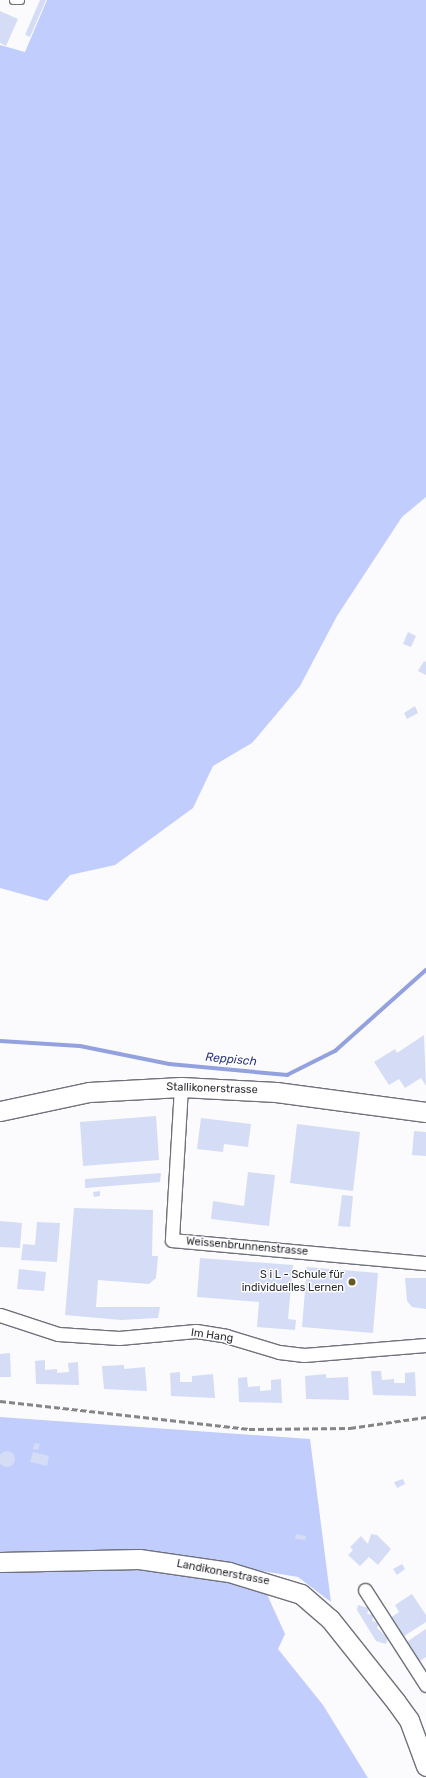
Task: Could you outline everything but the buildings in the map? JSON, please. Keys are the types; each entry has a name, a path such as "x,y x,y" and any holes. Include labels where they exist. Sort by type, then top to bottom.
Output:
{"street":[{"name":"Stallikonerstrasse","path":"0,1111 89,1092 181,1087 276,1092 426,1112"},
{"name":"Weissenbrunnenstrasse","path":"181,1087 172,1240 426,1263"},
{"name":"Im Hang","path":"0,1315 58,1334 120,1338 196,1331 226,1336 279,1352 304,1354 426,1345"},
{"name":"Landikonerstrasse","path":"0,1562 139,1559 230,1572 295,1591 330,1619 396,1702 409,1720 426,1766"},
{"path":"365,1590 426,1685"}],"lane":[{"path":"13,0 20,0"}],"shaded area":[{"path":"47,0 426,0 426,497 402,517 337,616 300,686 252,743 213,766 193,808 115,865 70,875 47,901 0,888 0,45 25,52"},
{"path":"0,1417 310,1439 331,1602 298,1577 256,1570 285,1634 278,1649 323,1705 368,1778 0,1778"}],"waterway":[{"name":"Reppisch","path":"0,1041 80,1046 169,1064 287,1075 335,1051 426,970"}],"railway":[{"path":"0,1401 249,1429 350,1428 426,1417"}],"place":[{"name":"S i L - Schule für individuelles Lernen","path":"352,1282"}]}
